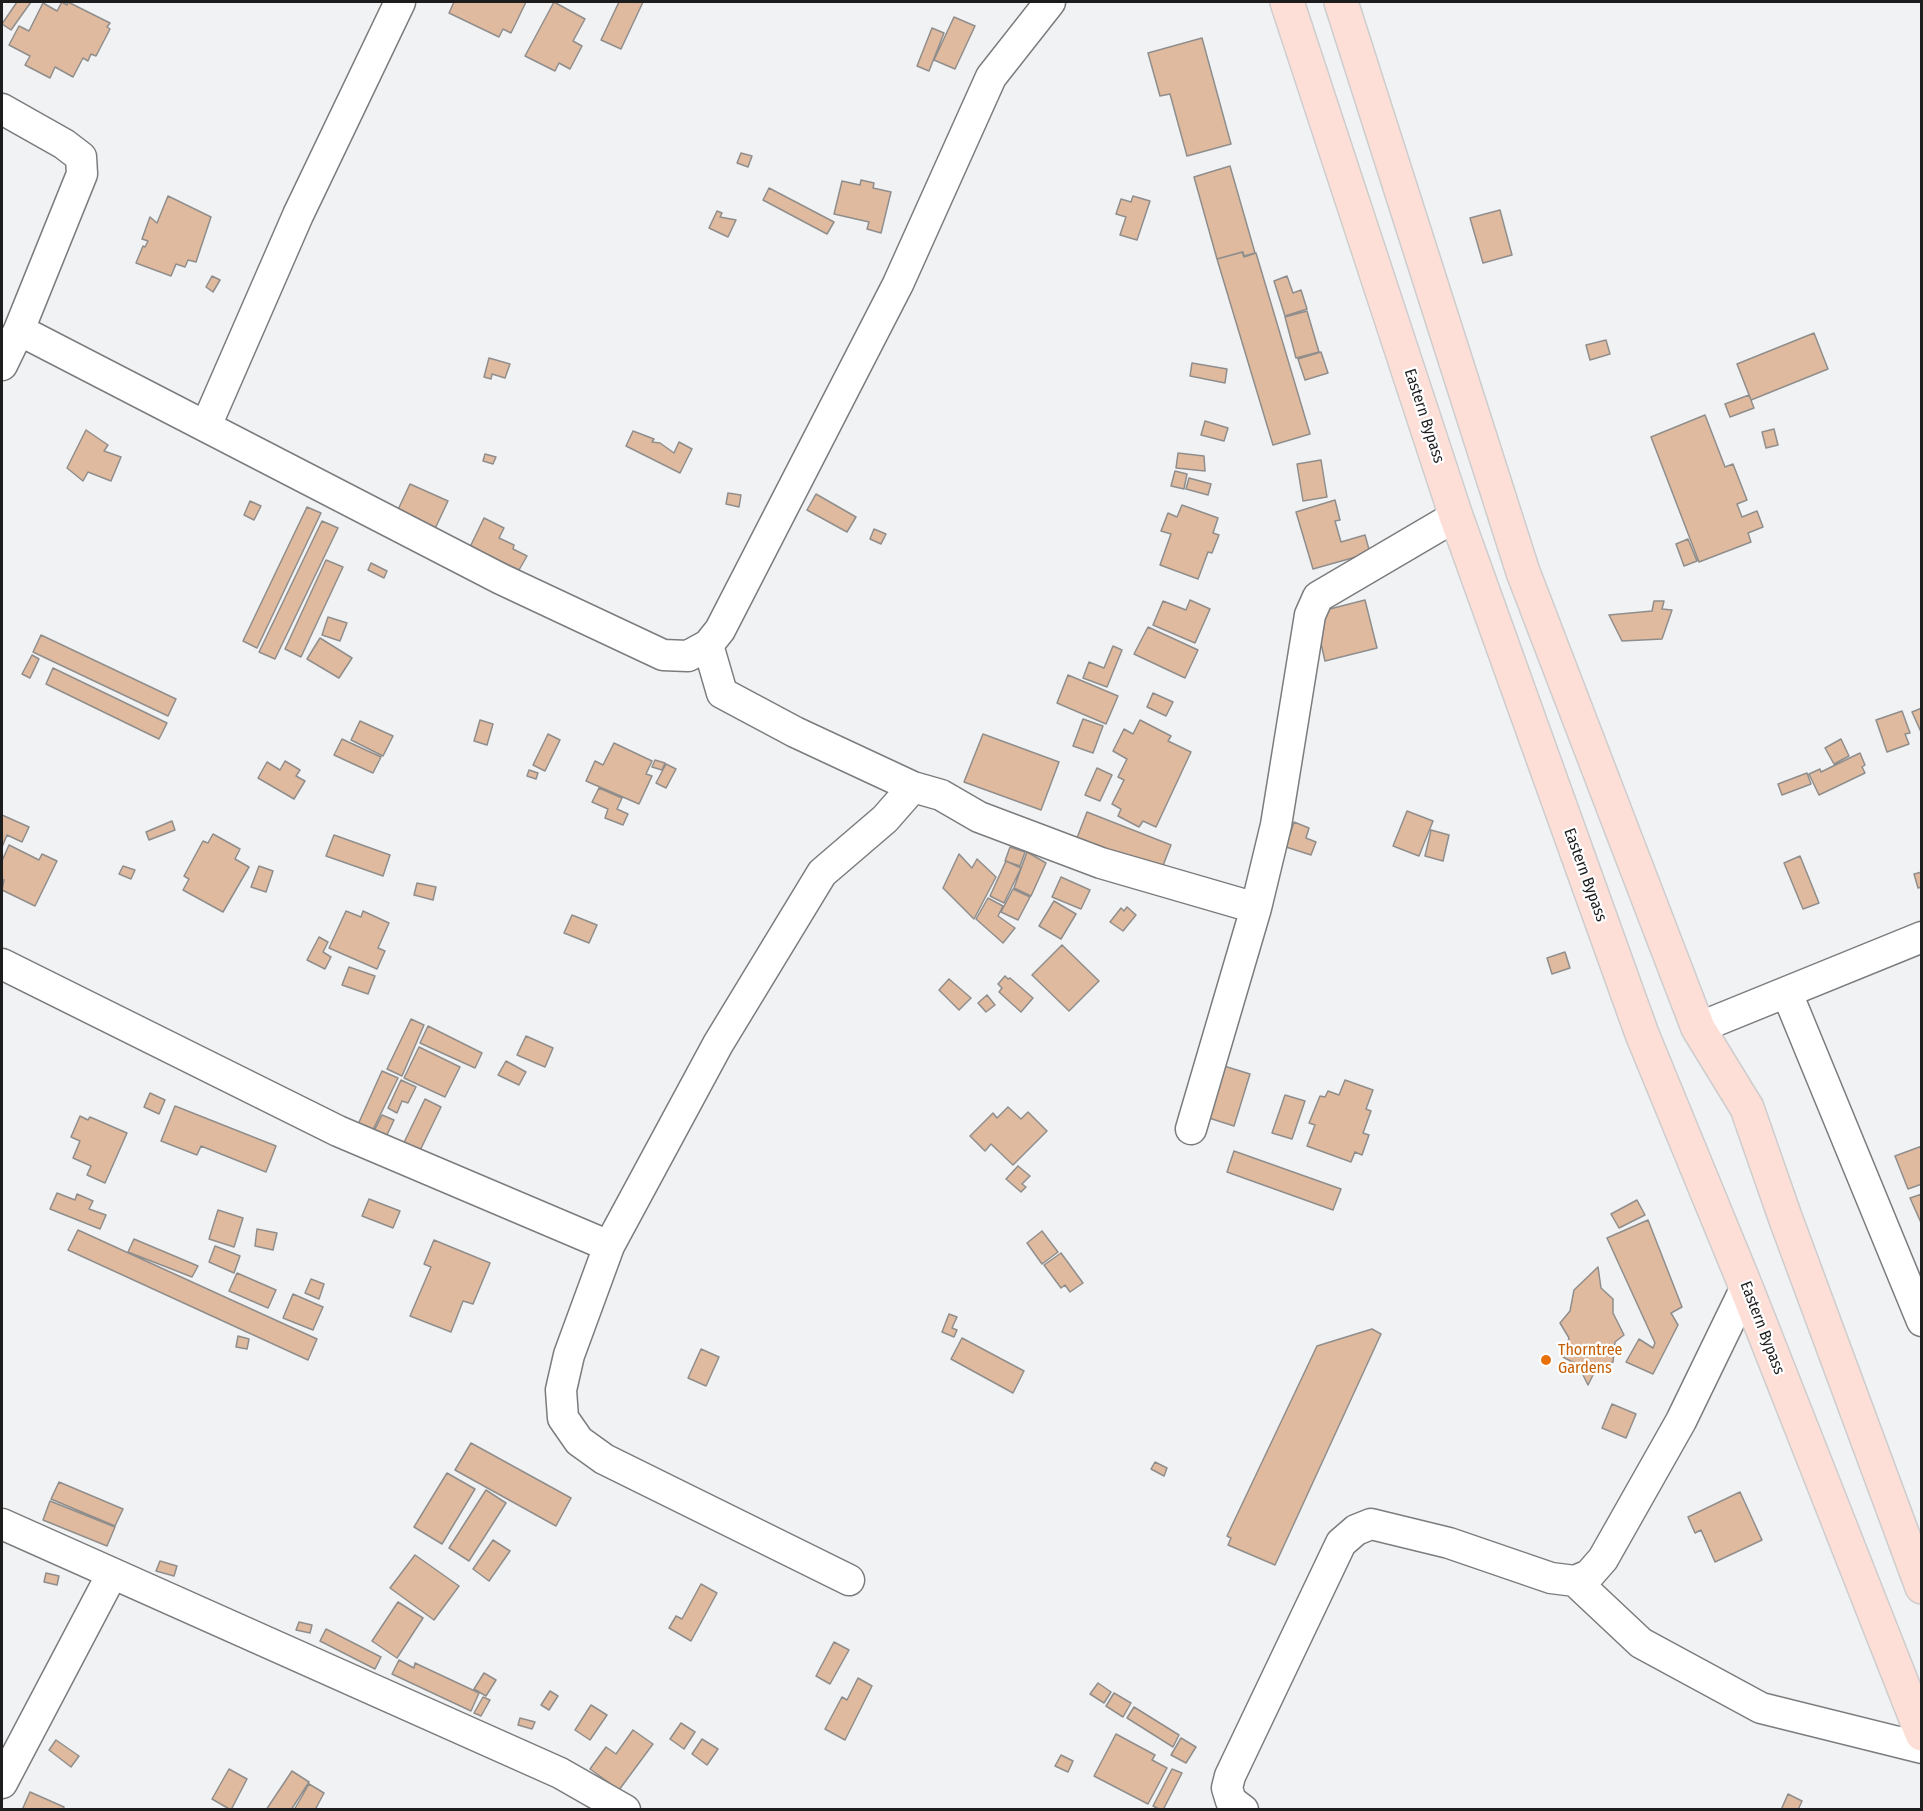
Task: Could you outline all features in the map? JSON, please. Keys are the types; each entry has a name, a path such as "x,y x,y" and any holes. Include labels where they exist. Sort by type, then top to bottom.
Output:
{"main road":[{"name":"Eastern Bypass","path":"1287,2 1456,516 1642,1034 1746,1287 1922,1734"},
{"path":"1341,2 1523,572 1698,1028 1747,1108 1922,1587"}],"street":[{"path":"206,426 298,215 400,2"},
{"path":"19,330 501,579 663,655 688,656 708,645 720,630 898,284 991,77 1050,2"},
{"path":"2,109 64,144 81,157 82,174 19,330 2,365"},
{"path":"1191,1129 1256,908 1276,825 1310,615 1318,597 1456,516"},
{"path":"708,645 722,693 795,732 913,787 941,795 979,817 1101,863 1256,908"},
{"path":"849,1580 604,1459 579,1441 563,1418 561,1390 568,1355 609,1246 718,1044 822,873 885,819 913,787"},
{"path":"1698,1028 1922,937"},
{"path":"2,964 338,1131 609,1246"},
{"path":"1787,993 1922,1321"},
{"path":"1243,1809 1231,1801 1227,1788 1230,1776 1341,1543 1356,1530 1371,1524 1449,1543 1551,1578 1575,1581 1589,1575 1603,1559 1681,1420 1746,1287"},
{"path":"2,1524 560,1773 625,1809"},
{"path":"2,1783 112,1574"},
{"path":"1575,1581 1641,1643 1761,1708 1922,1748"}],"building":[{"path":"17,2 31,2 11,30 2,24"},
{"path":"62,2 67,5 68,2 110,23 107,27 110,29 96,56 91,54 88,61 83,58 73,77 55,67 50,78 25,65 30,56 9,45 19,26 29,31 43,3 57,11"},
{"path":"454,2 526,2 511,33 503,29 499,37 449,13"},
{"path":"554,2 585,19 573,41 582,46 570,69 559,63 555,71 525,56"},
{"path":"619,2 643,2 621,49 601,40"},
{"path":"954,17 975,26 955,69 934,60"},
{"path":"932,28 944,33 929,71 917,66"},
{"path":"1202,38 1231,144 1187,156 1170,94 1160,96 1148,53"},
{"path":"741,153 752,156 748,167 737,163"},
{"path":"1230,166 1255,253 1244,256 1243,252 1217,259 1194,177"},
{"path":"861,180 874,183 873,188 891,192 881,233 867,229 869,222 834,214 842,181 860,185"},
{"path":"769,188 834,222 827,234 763,200"},
{"path":"168,196 211,217 196,262 188,260 185,267 176,264 171,276 136,263 143,246 145,247 148,241 142,239 150,217 157,223"},
{"path":"1133,196 1150,201 1137,240 1120,235 1126,217 1116,214 1121,199 1131,202"},
{"path":"1500,210 1512,255 1483,263 1470,218"},
{"path":"717,211 722,213 720,217 736,220 728,237 709,228"},
{"path":"1242,252 1244,257 1256,253 1310,434 1273,445 1217,259"},
{"path":"212,276 220,280 213,292 206,287"},
{"path":"1287,276 1293,293 1301,290 1307,309 1285,316 1274,281"},
{"path":"1307,311 1319,352 1296,358 1285,317"},
{"path":"1814,333 1828,369 1751,400 1737,364"},
{"path":"1606,340 1610,354 1590,360 1586,345"},
{"path":"1321,352 1328,373 1305,380 1298,359"},
{"path":"489,358 510,364 505,378 492,374 491,379 484,377"},
{"path":"1192,363 1227,369 1225,383 1190,376"},
{"path":"1749,395 1754,408 1730,417 1725,404"},
{"path":"1705,415 1725,467 1733,464 1747,500 1737,504 1742,517 1757,511 1763,527 1748,533 1751,542 1699,562 1651,437"},
{"path":"1205,421 1228,428 1224,441 1201,435"},
{"path":"1774,429 1778,445 1766,448 1762,432"},
{"path":"86,430 108,445 104,451 121,457 111,481 88,472 83,481 67,468"},
{"path":"633,431 654,439 652,442 660,443 674,453 679,442 692,449 680,473 626,446"},
{"path":"1178,453 1204,456 1205,471 1176,468"},
{"path":"485,454 496,457 493,464 483,461"},
{"path":"1321,460 1327,497 1303,501 1297,464"},
{"path":"1175,471 1187,474 1184,489 1171,486"},
{"path":"1189,478 1211,484 1208,495 1186,489"},
{"path":"410,484 448,501 433,533 395,516"},
{"path":"728,493 741,495 739,507 726,504"},
{"path":"816,494 856,517 847,532 807,510"},
{"path":"1335,500 1340,520 1335,521 1341,542 1365,535 1370,553 1313,569 1296,512"},
{"path":"250,501 261,506 254,520 244,515"},
{"path":"1182,505 1218,518 1213,533 1219,535 1212,553 1208,552 1198,579 1160,565 1171,534 1161,531 1168,513 1177,517"},
{"path":"307,507 321,513 257,648 243,641"},
{"path":"484,518 504,528 499,538 514,545 513,549 527,556 519,570 470,547"},
{"path":"322,521 338,528 275,659 259,652"},
{"path":"874,529 886,534 881,544 870,539"},
{"path":"1688,539 1697,561 1684,566 1676,544"},
{"path":"326,560 343,567 301,657 285,649"},
{"path":"371,563 387,571 384,578 368,570"},
{"path":"1190,600 1210,609 1195,643 1153,625 1163,601 1186,610"},
{"path":"1365,600 1377,648 1325,661 1314,613"},
{"path":"1654,601 1664,601 1662,609 1672,610 1662,639 1622,641 1609,615 1652,611"},
{"path":"328,617 347,623 340,641 322,635"},
{"path":"1148,627 1198,650 1185,678 1134,654"},
{"path":"41,635 176,699 168,716 33,652"},
{"path":"320,638 352,658 339,678 307,659"},
{"path":"1113,646 1122,650 1107,687 1083,678 1089,662 1104,668"},
{"path":"32,655 39,659 30,678 22,674"},
{"path":"53,668 167,723 159,739 46,684"},
{"path":"1068,675 1118,696 1106,724 1057,703"},
{"path":"1153,693 1173,702 1166,716 1147,707"},
{"path":"1922,708 1922,732 1921,732 1912,712"},
{"path":"1902,711 1910,733 1905,734 1909,744 1887,752 1876,720"},
{"path":"1083,719 1103,726 1093,753 1073,746"},
{"path":"480,720 493,724 487,745 474,741"},
{"path":"1140,720 1171,736 1168,741 1191,752 1156,827 1143,821 1139,827 1118,816 1121,809 1112,804 1124,780 1118,777 1127,759 1113,751 1124,729 1133,734"},
{"path":"360,721 393,736 383,756 351,740"},
{"path":"548,734 560,740 545,771 533,765"},
{"path":"983,734 1059,762 1041,810 964,782"},
{"path":"342,739 381,757 373,773 334,755"},
{"path":"1841,739 1849,756 1834,764 1825,748"},
{"path":"614,743 652,761 646,774 652,776 639,804 586,781 595,761 603,765"},
{"path":"1860,753 1865,765 1862,767 1865,773 1819,795 1809,774 1820,769 1821,772"},
{"path":"655,760 665,763 662,770 652,767"},
{"path":"285,761 300,770 296,776 305,781 294,799 258,778 267,762 280,770"},
{"path":"666,764 676,769 666,788 656,783"},
{"path":"1097,768 1112,775 1100,801 1085,795"},
{"path":"529,770 538,773 536,779 527,776"},
{"path":"1807,773 1811,784 1782,795 1778,784"},
{"path":"599,788 622,798 617,809 628,814 623,825 605,818 608,809 592,802"},
{"path":"1407,811 1433,821 1419,856 1393,846"},
{"path":"1087,812 1171,845 1159,876 1075,843"},
{"path":"2,815 29,827 22,842 7,835 2,847"},
{"path":"172,821 175,830 149,840 146,832"},
{"path":"1294,822 1309,828 1306,838 1316,842 1311,855 1286,847"},
{"path":"1431,830 1449,835 1443,861 1425,856"},
{"path":"213,834 240,849 235,859 249,867 223,912 183,890 189,879 184,876 203,841 208,843"},
{"path":"334,835 390,855 383,876 326,856"},
{"path":"9,845 39,860 42,854 57,861 35,906 2,890 4,880 2,879 2,861"},
{"path":"1010,847 1025,852 1020,866 1005,861"},
{"path":"1027,852 1046,863 1031,896 1014,888"},
{"path":"959,854 972,868 977,859 996,877 974,919 943,888"},
{"path":"1800,856 1819,903 1803,909 1784,863"},
{"path":"1006,861 1021,868 1004,903 990,896"},
{"path":"123,866 135,870 131,879 119,874"},
{"path":"259,866 273,871 266,892 251,887"},
{"path":"1922,872 1922,887 1918,888 1914,874"},
{"path":"1061,877 1090,890 1081,909 1052,897"},
{"path":"417,883 436,887 433,900 414,895"},
{"path":"1013,889 1030,897 1018,920 1001,912"},
{"path":"988,898 1003,906 998,916 1015,928 1003,943 976,919"},
{"path":"1054,901 1076,914 1061,939 1039,926"},
{"path":"1127,907 1136,915 1123,931 1110,922 1121,908 1124,911"},
{"path":"346,911 361,917 363,911 389,923 378,948 385,951 377,969 329,948"},
{"path":"572,915 597,925 589,943 564,933"},
{"path":"319,937 328,942 323,952 331,957 325,969 307,960"},
{"path":"1062,945 1099,981 1069,1011 1032,975"},
{"path":"1565,952 1570,968 1552,974 1547,958"},
{"path":"349,967 375,976 368,994 342,985"},
{"path":"1005,976 1033,998 1021,1012 999,992 1002,988 998,984"},
{"path":"949,979 971,998 959,1010 939,990"},
{"path":"987,995 995,1005 986,1012 978,1003"},
{"path":"411,1019 424,1025 402,1076 387,1069"},
{"path":"428,1026 482,1053 475,1068 420,1043"},
{"path":"526,1036 553,1048 545,1067 517,1055"},
{"path":"419,1047 460,1067 445,1097 404,1078"},
{"path":"506,1061 526,1072 519,1085 498,1075"},
{"path":"1224,1066 1250,1074 1234,1126 1209,1118"},
{"path":"382,1071 398,1078 371,1134 356,1129"},
{"path":"401,1080 416,1087 408,1103 402,1101 397,1113 388,1108"},
{"path":"1345,1080 1373,1090 1366,1109 1371,1111 1363,1133 1369,1135 1362,1155 1355,1152 1351,1162 1307,1146 1315,1125 1309,1123 1320,1096 1325,1097 1328,1091 1339,1095"},
{"path":"150,1093 165,1100 159,1114 144,1107"},
{"path":"1285,1095 1305,1101 1292,1139 1272,1133"},
{"path":"425,1099 441,1107 414,1163 398,1155"},
{"path":"175,1106 276,1146 266,1172 201,1146 197,1155 161,1141"},
{"path":"1008,1107 1021,1119 1028,1112 1047,1131 1013,1165 991,1144 985,1151 970,1136 993,1113 997,1118"},
{"path":"382,1115 394,1120 385,1139 373,1133"},
{"path":"80,1116 88,1120 90,1117 127,1133 105,1183 87,1175 91,1166 73,1158 80,1141 71,1137"},
{"path":"1922,1146 1922,1184 1908,1189 1895,1156"},
{"path":"1234,1151 1341,1189 1333,1210 1227,1172"},
{"path":"1018,1166 1030,1176 1022,1184 1026,1187 1021,1192 1006,1179"},
{"path":"57,1193 75,1200 77,1194 93,1201 89,1209 106,1215 100,1229 50,1209"},
{"path":"1922,1194 1922,1225 1910,1198"},
{"path":"369,1199 400,1211 393,1228 362,1216"},
{"path":"1637,1200 1645,1215 1619,1228 1611,1214"},
{"path":"218,1210 243,1218 234,1247 209,1239"},
{"path":"1648,1220 1682,1307 1671,1313 1678,1325 1653,1374 1626,1362 1639,1339 1653,1348 1655,1343 1607,1238"},
{"path":"257,1229 277,1233 273,1250 255,1246"},
{"path":"78,1230 317,1339 308,1360 68,1250"},
{"path":"1042,1231 1058,1252 1042,1264 1027,1243"},
{"path":"134,1239 198,1266 192,1277 128,1252"},
{"path":"434,1240 490,1263 473,1304 463,1301 451,1332 410,1316 431,1267 424,1264"},
{"path":"215,1246 240,1256 234,1273 209,1262"},
{"path":"1061,1253 1083,1283 1070,1292 1065,1285 1061,1288 1044,1265"},
{"path":"1598,1267 1601,1288 1613,1299 1613,1313 1624,1335 1615,1342 1613,1362 1596,1369 1588,1385 1578,1365 1563,1357 1569,1338 1560,1323 1570,1311 1574,1290"},
{"path":"237,1273 276,1290 268,1308 229,1291"},
{"path":"311,1279 324,1284 319,1299 305,1293"},
{"path":"293,1294 323,1307 313,1330 283,1318"},
{"path":"949,1314 957,1317 952,1328 957,1330 954,1337 942,1332"},
{"path":"1372,1329 1381,1334 1275,1565 1228,1545 1231,1538 1227,1536 1317,1346"},
{"path":"238,1336 249,1339 247,1349 236,1347"},
{"path":"962,1338 1024,1371 1013,1393 951,1359"},
{"path":"701,1349 719,1357 706,1386 688,1378"},
{"path":"1612,1404 1636,1414 1626,1438 1602,1428"},
{"path":"471,1443 571,1498 556,1526 455,1470"},
{"path":"1155,1462 1167,1468 1164,1476 1151,1469"},
{"path":"447,1473 475,1489 442,1544 414,1527"},
{"path":"59,1482 123,1509 115,1526 51,1499"},
{"path":"486,1490 506,1503 469,1561 449,1548"},
{"path":"1740,1492 1762,1540 1715,1562 1701,1530 1695,1533 1688,1517"},
{"path":"50,1501 115,1527 107,1546 43,1520"},
{"path":"493,1540 510,1551 489,1581 473,1569"},
{"path":"415,1555 459,1586 434,1620 390,1588"},
{"path":"160,1561 177,1566 174,1576 156,1571"},
{"path":"46,1573 59,1576 57,1585 44,1582"},
{"path":"701,1584 717,1593 691,1641 669,1628 676,1616 682,1619"},
{"path":"398,1602 423,1618 397,1658 372,1641"},
{"path":"299,1622 312,1625 310,1633 296,1630"},
{"path":"326,1629 381,1657 375,1669 320,1641"},
{"path":"834,1642 849,1650 830,1684 816,1676"},
{"path":"399,1660 414,1668 415,1663 479,1693 471,1711 392,1674"},
{"path":"484,1673 496,1680 486,1696 474,1689"},
{"path":"858,1678 872,1686 845,1740 825,1729 842,1697 847,1700"},
{"path":"1098,1683 1111,1692 1104,1703 1090,1694"},
{"path":"550,1691 558,1696 549,1710 541,1705"},
{"path":"1114,1693 1131,1703 1123,1717 1106,1706"},
{"path":"483,1697 490,1700 481,1716 474,1713"},
{"path":"591,1705 607,1715 590,1740 575,1730"},
{"path":"1134,1707 1179,1735 1173,1747 1127,1718"},
{"path":"520,1718 535,1722 532,1729 518,1725"},
{"path":"681,1723 695,1732 684,1749 670,1739"},
{"path":"633,1730 653,1744 619,1790 590,1769 606,1747 616,1754"},
{"path":"1116,1734 1155,1755 1152,1760 1167,1768 1148,1804 1094,1776"},
{"path":"1181,1738 1196,1747 1186,1763 1171,1755"},
{"path":"702,1739 718,1749 707,1765 692,1754"},
{"path":"56,1740 79,1756 71,1767 49,1750"},
{"path":"1061,1755 1073,1761 1068,1772 1055,1766"},
{"path":"229,1769 247,1779 231,1810 212,1799"},
{"path":"1172,1769 1182,1773 1161,1810 1153,1806"},
{"path":"292,1771 309,1782 291,1810 266,1810"},
{"path":"309,1784 324,1793 315,1810 294,1810"},
{"path":"30,1792 64,1807 63,1810 22,1810"},
{"path":"1788,1794 1802,1801 1798,1810 1781,1810"}],"place":[{"name":"Thorntree Gardens","path":"1546,1360"}]}
